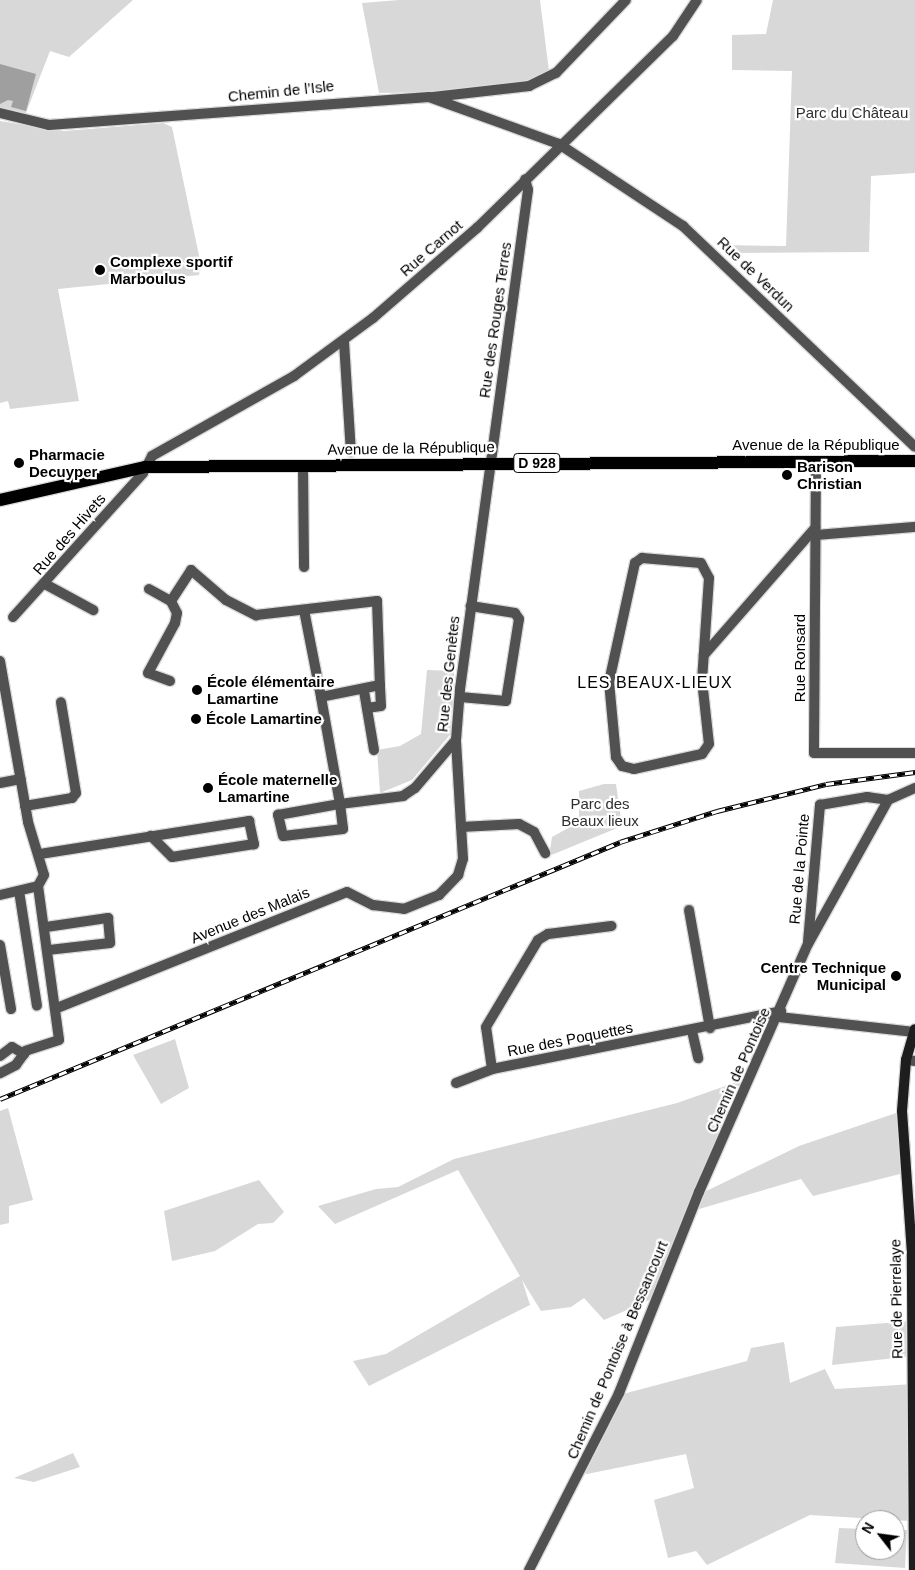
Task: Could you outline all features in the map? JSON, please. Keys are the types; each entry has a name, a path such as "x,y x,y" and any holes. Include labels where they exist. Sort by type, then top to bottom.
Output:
{"main road":[{"name":"Avenue de la République","path":"0,500 145,467 915,461"},
{"name":"Rue de Pierrelaye","path":"914,1030 902,1112 914,1254 914,1570"}],"street":[{"path":"429,97 529,86 556,73 626,0"},
{"name":"Rue Carnot","path":"145,467 161,451 344,342 477,228 559,144 673,36 696,0"},
{"name":"Chemin de l’Isle","path":"0,112 49,125 429,97 559,144"},
{"name":"Rue de Verdun","path":"559,144 683,226 914,444"},
{"name":"Rue des Rouges Terres","path":"491,464 528,190 525,179"},
{"path":"344,342 351,452"},
{"path":"160,467 161,451"},
{"name":"Rue Ronsard","path":"816,462 814,752 819,755 915,753"},
{"name":"Rue des Genètes","path":"450,884 463,859 456,740 471,606 491,464"},
{"path":"302,466 304,567"},
{"name":"Rue des Hivets","path":"13,617 45,584 145,467"},
{"path":"704,655 709,578 700,563 642,558 635,563 609,682 616,757 622,766 634,769 702,754 708,744 702,680 704,655 815,532 915,527"},
{"path":"171,601 191,570 226,600 256,615 377,600 381,706 367,708"},
{"path":"45,584 93,610"},
{"path":"149,589 171,601 177,613 175,623 148,672 170,681"},
{"path":"460,697 481,701 506,701 519,619 515,613 471,606"},
{"path":"304,610 321,697 340,804 343,829 282,836 278,815 340,804 403,796 416,788 456,740"},
{"path":"0,661 3,697 25,806 40,854 44,875 38,886 46,927 57,1008 58,1044 24,1054 16,1066 0,1073"},
{"path":"321,697 364,691 380,685"},
{"path":"364,691 374,750"},
{"path":"25,806 72,798 76,793 61,702"},
{"path":"0,783 21,779"},
{"path":"888,800 915,788"},
{"name":"Rue de la Pointe","path":"808,944 820,805 868,797 888,800"},
{"name":"Chemin de Pontoise","path":"699,1192 780,1014 808,944 888,800"},
{"path":"40,854 151,836 249,821 254,844 172,857 151,836"},
{"path":"461,827 519,824 534,832 545,853"},
{"name":"Avenue des Malais","path":"57,1008 347,892 372,905 404,909 439,895 450,884"},
{"path":"0,894 38,886"},
{"path":"19,891 36,1006"},
{"path":"689,910 710,1028"},
{"path":"46,927 108,918 110,943 49,950"},
{"path":"492,1069 486,1027 538,940 548,934 611,926"},
{"path":"0,945 11,1009"},
{"name":"Rue des Poquettes","path":"456,1083 492,1069 780,1014 914,1030"},
{"path":"692,1031 698,1058"},
{"path":"0,1056 12,1047 24,1054"},
{"name":"Chemin de Pontoise à Bessancourt","path":"529,1570 618,1392 699,1192"}],"green space":[{"path":"0,0 133,0 69,57 50,51 24,118 0,112"},
{"path":"399,0 540,0 549,71 530,83 445,92 379,93 362,3"},
{"name":"Parc du Château","path":"773,0 915,0 915,173 871,176 869,252 724,253 722,245 786,246 792,71 732,70 732,35 766,34"},
{"name":"Complexe sportif Marboulus","path":"0,121 64,131 163,123 172,127 201,265 199,275 58,289 79,401 10,409 8,401 0,403"},
{"path":"427,670 454,671 454,730 412,780 380,793 377,750 400,746 421,734"},
{"name":"Parc des Beaux lieux","path":"604,784 616,784 622,826 549,856 552,837 579,822 579,791"},
{"path":"175,1039 189,1088 161,1104 133,1055"},
{"path":"751,1077 694,1197 799,1146 902,1111 908,1172 813,1196 801,1179 689,1212 652,1299 604,1320 584,1298 571,1307 541,1311 522,1280 530,1305 369,1386 353,1361 386,1354 520,1276 458,1170 335,1224 318,1206 376,1189 398,1187 454,1159 677,1103"},
{"path":"8,1108 33,1200 9,1206 9,1223 0,1225 0,1111"},
{"path":"259,1180 284,1212 273,1223 258,1224 215,1251 172,1261 164,1211"},
{"path":"911,1321 913,1356 832,1365 836,1327"},
{"path":"784,1342 790,1383 825,1369 835,1389 913,1384 909,1521 905,1521 905,1510 855,1510 855,1518 810,1515 707,1565 696,1551 668,1558 654,1500 694,1488 686,1454 587,1474 578,1471 623,1394 747,1361 751,1348"},
{"path":"73,1453 80,1467 34,1482 14,1478"},
{"path":"839,1528 855,1529 855,1560 905,1560 905,1530 907,1530 905,1568 835,1563"}],"shaded area":[{"path":"0,64 36,74 26,111 11,107 13,101 8,100 0,104"}],"railway":[{"path":"0,1099 620,842 717,811 826,784 915,772"}],"place":[{"name":"Complexe sportif Marboulus","path":"100,270"},
{"name":"Pharmacie Decuyper","path":"19,463"},
{"name":"Barison Christian","path":"787,475"},
{"name":"École élémentaire Lamartine","path":"197,690"},
{"name":"École Lamartine","path":"196,719"},
{"name":"École maternelle Lamartine","path":"208,788"},
{"name":"Centre Technique Municipal","path":"896,976"}],"district":[{"name":"LES BEAUX-LIEUX","path":"655,683"}]}
